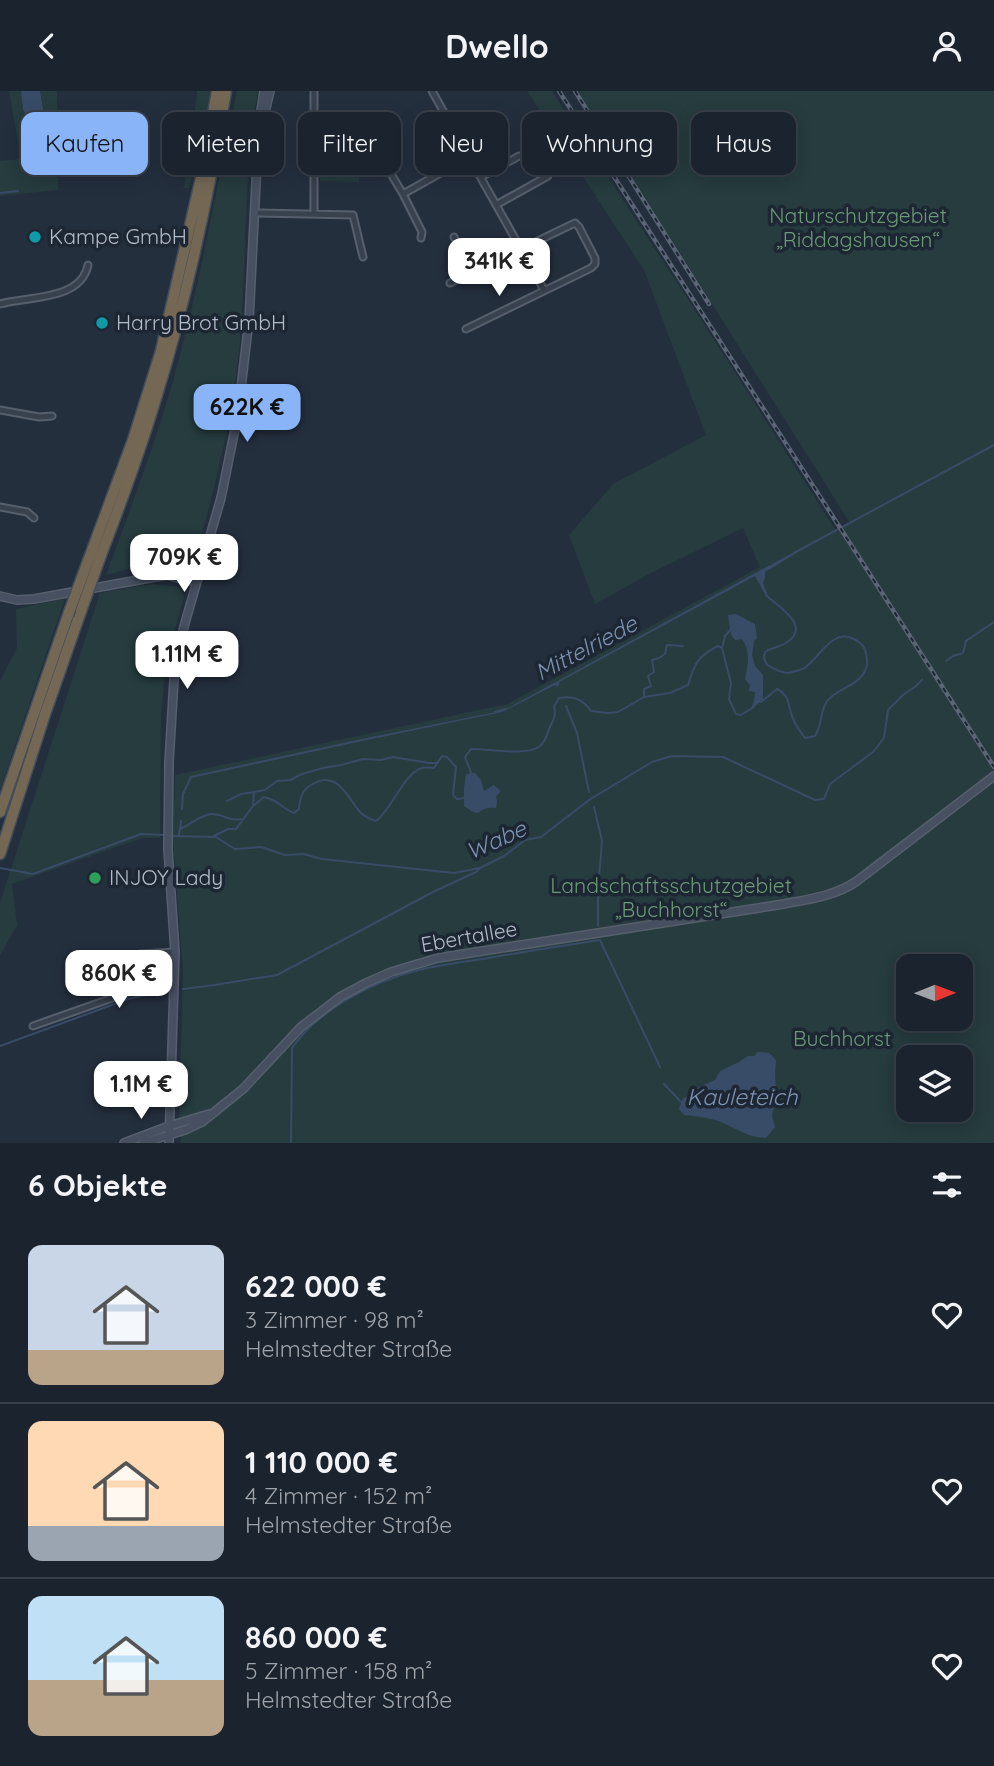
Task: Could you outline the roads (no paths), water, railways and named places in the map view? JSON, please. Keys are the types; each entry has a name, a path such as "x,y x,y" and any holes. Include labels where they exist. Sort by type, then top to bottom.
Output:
{"highway":[{"path":"0,854 81,611 96,554 160,351 204,165 217,91"},
{"path":"0,812 68,615 142,443 169,353 202,213 226,91"}],"street":[{"path":"260,112 264,91"},
{"path":"265,112 270,91"},
{"path":"314,91 314,112"},
{"path":"432,91 444,112"},
{"path":"519,156 481,177 544,290"},
{"path":"169,1139 175,952 168,849 168,801 176,660 228,467 242,388 249,320 256,175"},
{"path":"314,214 315,175"},
{"path":"391,175 422,232 421,238"},
{"path":"402,194 436,175"},
{"path":"496,205 548,176"},
{"path":"259,213 352,215 363,257"},
{"path":"450,283 575,223 595,258 592,268 466,329"},
{"path":"454,237 471,273"},
{"path":"0,305 48,296 73,287 86,273 88,265"},
{"path":"0,410 39,417 52,416"},
{"path":"0,507 27,513 34,518"},
{"path":"0,596 34,600 155,577 169,576 189,581 198,579"},
{"name":"Ebertallee","path":"143,1143 169,1139 202,1122 243,1089 317,1014 340,997 377,977 438,958 828,895 857,881 994,776"},
{"path":"33,1026 135,990 140,954 175,952"},
{"name":"Ebertallee","path":"124,1143 212,1113"}],"water":[{"path":"21,91 40,91 44,112 24,112"},
{"path":"794,552 795,554 765,572 763,583 767,593 765,594 755,576 559,682 557,687 555,685 502,712 377,738 510,707"},
{"path":"736,614 755,624 757,638 752,655 755,666 763,675 763,700 750,710 755,692 749,691 750,685 745,679 747,649 742,639 735,640 731,635 728,615"},
{"path":"475,773 481,780 484,791 494,785 501,791 496,796 496,808 486,808 478,813 464,806 466,774"},
{"name":"Kauleteich","path":"758,1052 769,1053 776,1060 772,1116 775,1127 766,1138 749,1135 714,1120 684,1115 679,1109 683,1098 694,1095 697,1088 715,1080 720,1071"}],"waterway":[{"path":"0,193 18,191"},
{"name":"Mittelriede","path":"794,553 994,445"},
{"path":"761,702 777,689 781,691 787,699 798,729 805,738 815,736 827,701 857,681 865,671 867,663 863,646 859,642 840,637 833,640 800,670 786,673 767,665 765,652 786,643 796,630 791,618 765,592"},
{"name":"Wabe","path":"946,661 963,653 966,641 994,622"},
{"path":"731,629 725,636 722,648 731,683 729,699 736,714 741,715 754,707"},
{"path":"644,697 644,689 651,686 648,676 654,672 652,660 665,654 667,645 683,646"},
{"path":"472,775 465,757 471,749 525,751 539,747 554,719 554,706 559,698 578,699 591,711 618,712 644,697 670,693 688,685 701,657 718,646 722,648"},
{"name":"Wabe","path":"172,836 216,837 235,849 261,847 285,855 303,854 322,859 454,873 480,868 504,856 525,840 541,837 589,800 652,762 672,756 723,757 815,800 824,799 830,784 873,752 884,738 888,710 922,680"},
{"path":"566,706 577,733 589,792"},
{"name":"Mittelriede","path":"495,712 506,709"},
{"name":"Mittelriede","path":"182,809 183,794 191,777 376,737"},
{"path":"214,836 228,829 236,829 253,806 264,797 294,813 299,809 305,790 320,781 328,780 341,787 361,813 376,821 409,777 423,768 434,768 442,756 447,757 456,767 453,795 457,799 465,798"},
{"path":"253,806 254,792 265,790 277,781 290,780 323,768 363,759 381,760 393,757 437,763"},
{"path":"227,801 241,794 254,792"},
{"path":"594,807 602,841 598,926"},
{"path":"180,829 208,814 241,819"},
{"name":"Mittelriede","path":"179,835 181,821"},
{"name":"Wabe","path":"0,868 33,874 141,834 166,835"},
{"path":"183,989 277,975 479,869"},
{"path":"291,1143 292,1048 303,1034 332,1009 384,981 427,968 600,940 660,1067"},
{"path":"0,1046 131,998 148,995"},
{"path":"664,1084 682,1103"}],"railway":[{"path":"559,91 994,767"},
{"path":"575,91 709,304"}],"place":[{"name":"Kampe GmbH","path":"35,237"},
{"name":"Harry Brot GmbH","path":"102,323"},
{"name":"INJOY Lady","path":"95,878"}],"park label":[{"name":"Naturschutzgebiet „Riddagshausen“","path":"858,228"},
{"name":"Landschaftsschutzgebiet „Buchhorst“","path":"671,898"},
{"name":"Buchhorst","path":"842,1039"}]}
